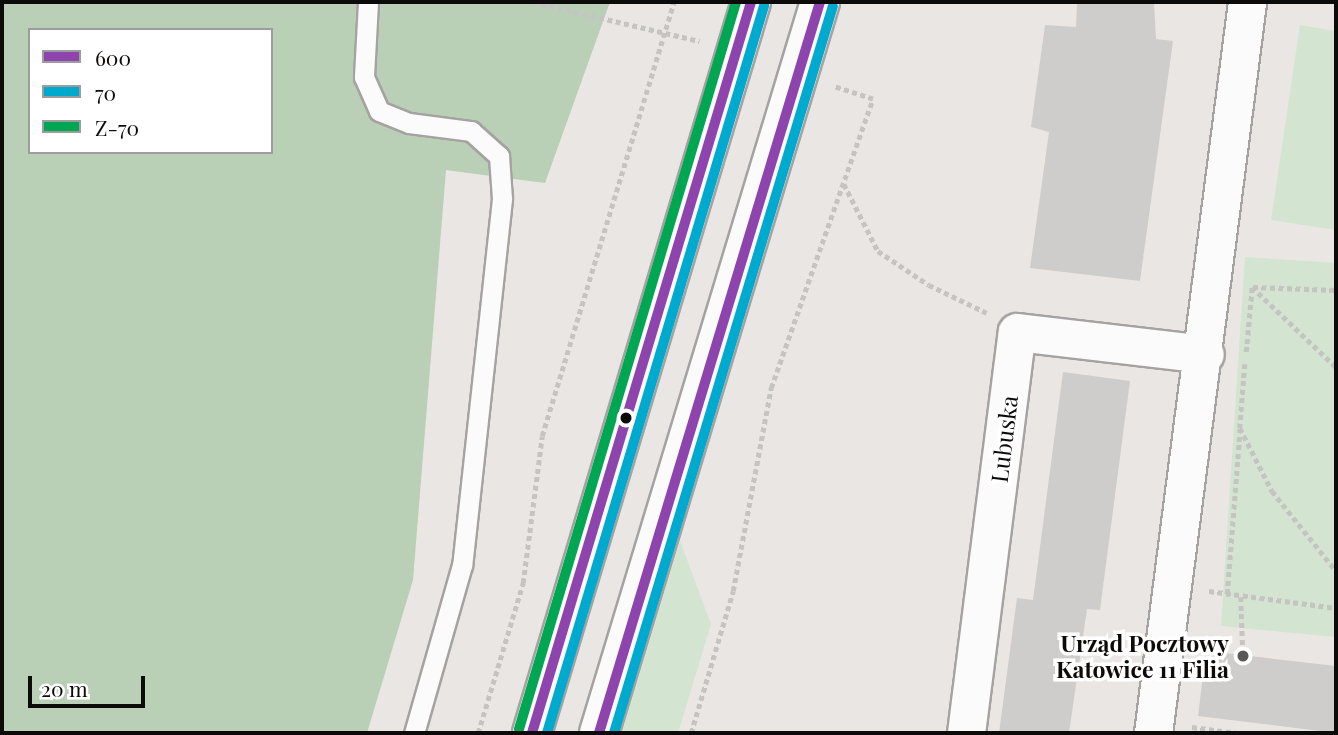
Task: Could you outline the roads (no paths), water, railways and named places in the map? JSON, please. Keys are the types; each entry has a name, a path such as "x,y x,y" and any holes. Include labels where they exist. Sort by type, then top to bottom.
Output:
{"street":[{"path":"532,733 751,2"},
{"path":"599,733 820,2"},
{"path":"1153,733 1205,354 1247,2"},
{"name":"Lubuska","path":"966,733 1017,332 1205,354"}],"lane":[{"path":"368,2 363,77 379,111 409,123 471,131 499,156 502,199 462,565 414,733"}],"place":[{"name":"Urząd Pocztowy Katowice 11 Filia","path":"1243,656"}]}
